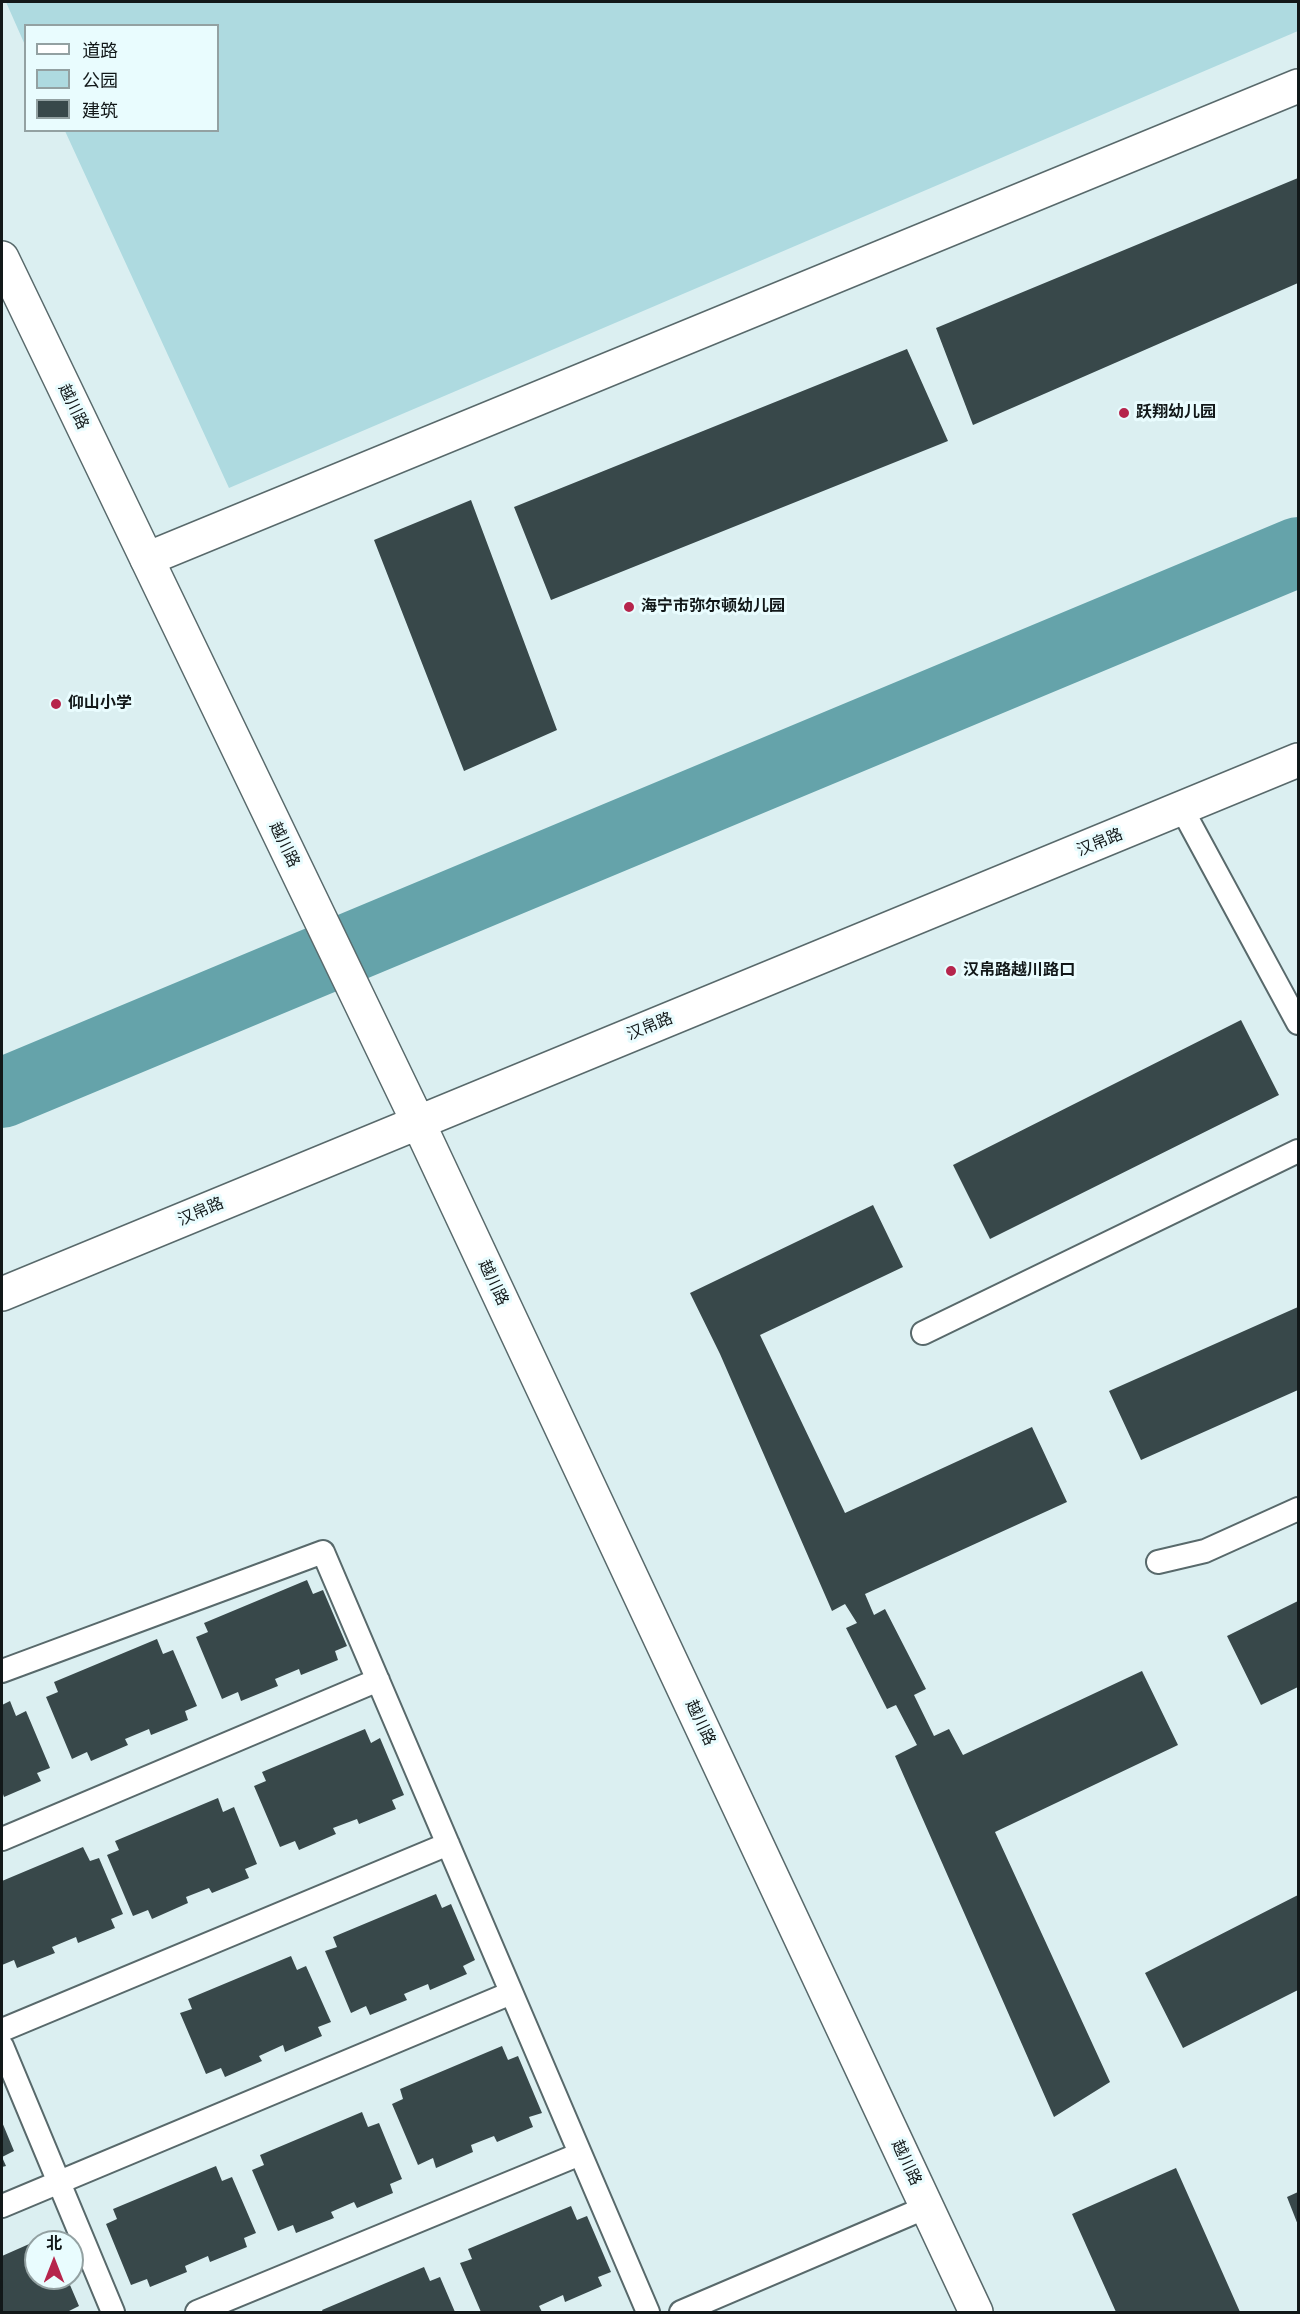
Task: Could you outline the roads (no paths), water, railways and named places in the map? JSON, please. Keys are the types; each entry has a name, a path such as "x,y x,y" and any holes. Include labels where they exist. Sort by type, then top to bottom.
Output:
{"street":[{"path":"147,559 1299,86"},
{"name":"越川路","path":"2,258 418,1122 976,2313"},
{"name":"汉帛路","path":"2,1294 1299,759"}],"lane":[{"path":"1182,809 1299,1023"},
{"path":"923,1333 1299,1151"},
{"path":"1158,1562 1205,1551 1299,1509"},
{"path":"2,1671 323,1552 648,2313"},
{"path":"2,1839 378,1680"},
{"path":"2,2031 447,1844"},
{"path":"2,2206 511,1993"},
{"path":"2,2046 113,2313"},
{"path":"197,2313 580,2154"},
{"path":"681,2313 927,2207"}],"waterway":[{"path":"2,1093 1298,552"}],"place":[{"name":"跃翔幼儿园","path":"1124,413"},
{"name":"海宁市弥尔顿幼儿园","path":"629,607"},
{"name":"仰山小学","path":"56,704"},
{"name":"汉帛路越川路口","path":"951,971"}]}
